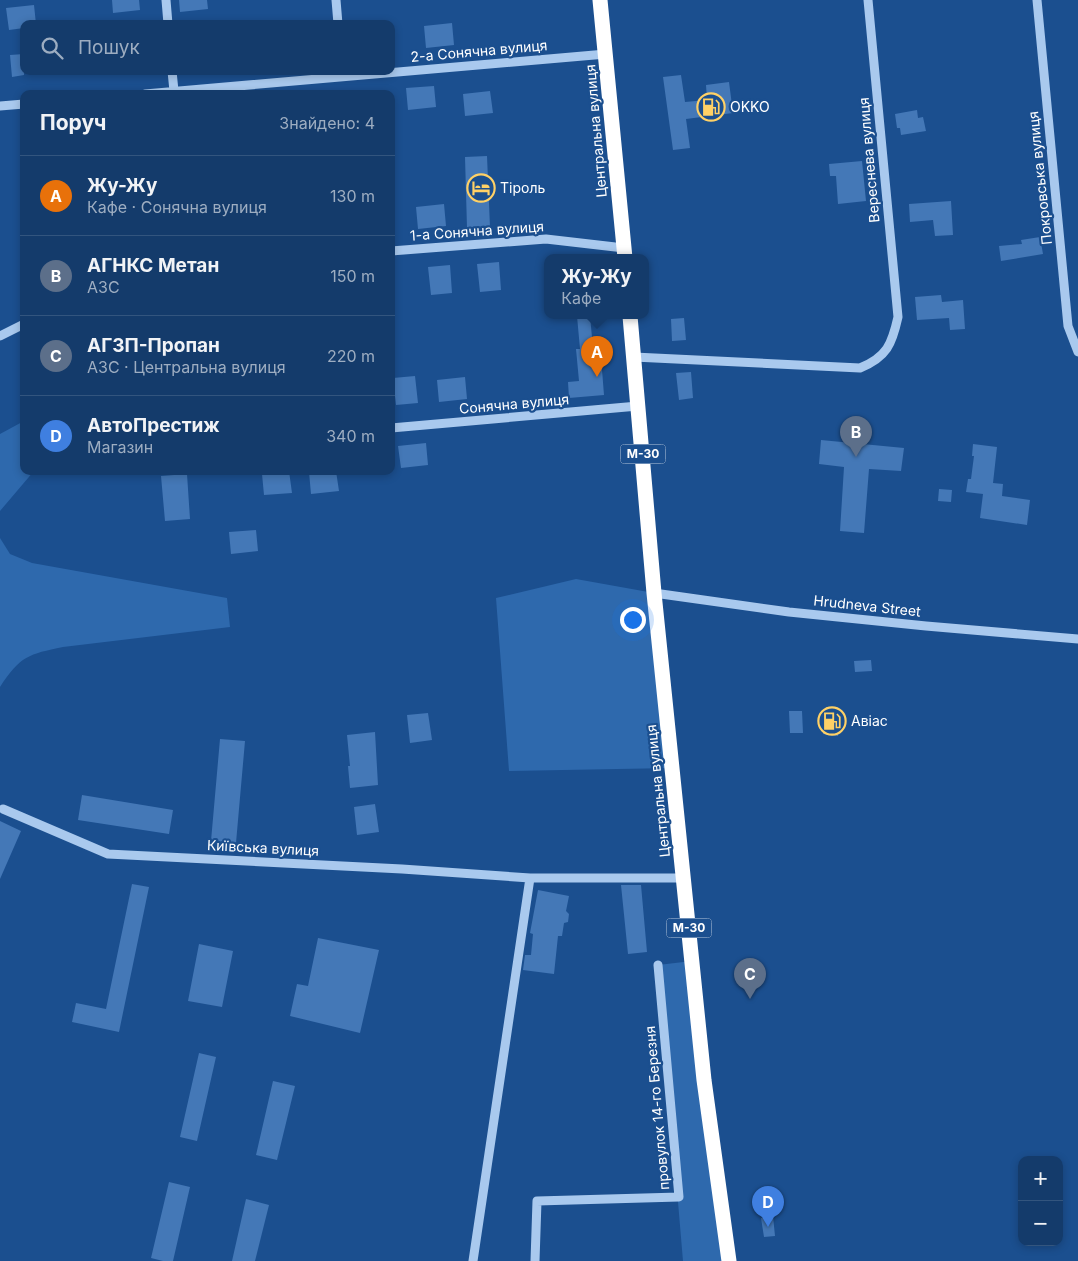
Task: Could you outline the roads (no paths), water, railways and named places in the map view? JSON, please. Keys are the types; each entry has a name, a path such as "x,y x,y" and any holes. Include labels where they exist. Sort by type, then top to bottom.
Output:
{"highway":[{"name":"Центральна вулиця","path":"600,0 624,253"},
{"name":"Центральна вулиця","path":"630,319 654,593 704,1080 729,1261"}],"street":[{"path":"166,0 168,20"},
{"path":"336,0 338,20"},
{"name":"Вереснева вулиця","path":"634,357 860,368 875,362 886,350 894,335 898,317 868,0"},
{"name":"Покровська вулиця","path":"1037,0 1068,326 1078,352"},
{"name":"2-а Сонячна вулиця","path":"395,70 606,54"},
{"path":"172,75 174,90"},
{"name":"2-а Сонячна вулиця","path":"184,90 333,75"},
{"path":"0,106 20,104"},
{"name":"1-а Сонячна вулиця","path":"395,251 546,239 624,253"},
{"path":"0,336 20,326"},
{"name":"Сонячна вулиця","path":"395,428 638,406"},
{"name":"Hrudneva Street","path":"654,593 808,614 1078,639"},
{"name":"Київська вулиця","path":"3,809 108,854 402,869 530,878 683,878"},
{"path":"473,1261 530,878"},
{"name":"провулок 14-го Березня","path":"535,1261 538,1201 679,1197 658,965"}],"place":[{"name":"OKKO","path":"711,107"},
{"name":"Тіроль","path":"481,188"},
{"name":"Жу-Жу","path":"597,377"},
{"name":"АГНКС Метан","path":"856,457"},
{"name":"Авіас","path":"832,721"},
{"name":"АГЗП-Пропан","path":"750,999"},
{"name":"АвтоПрестиж","path":"768,1227"}]}
